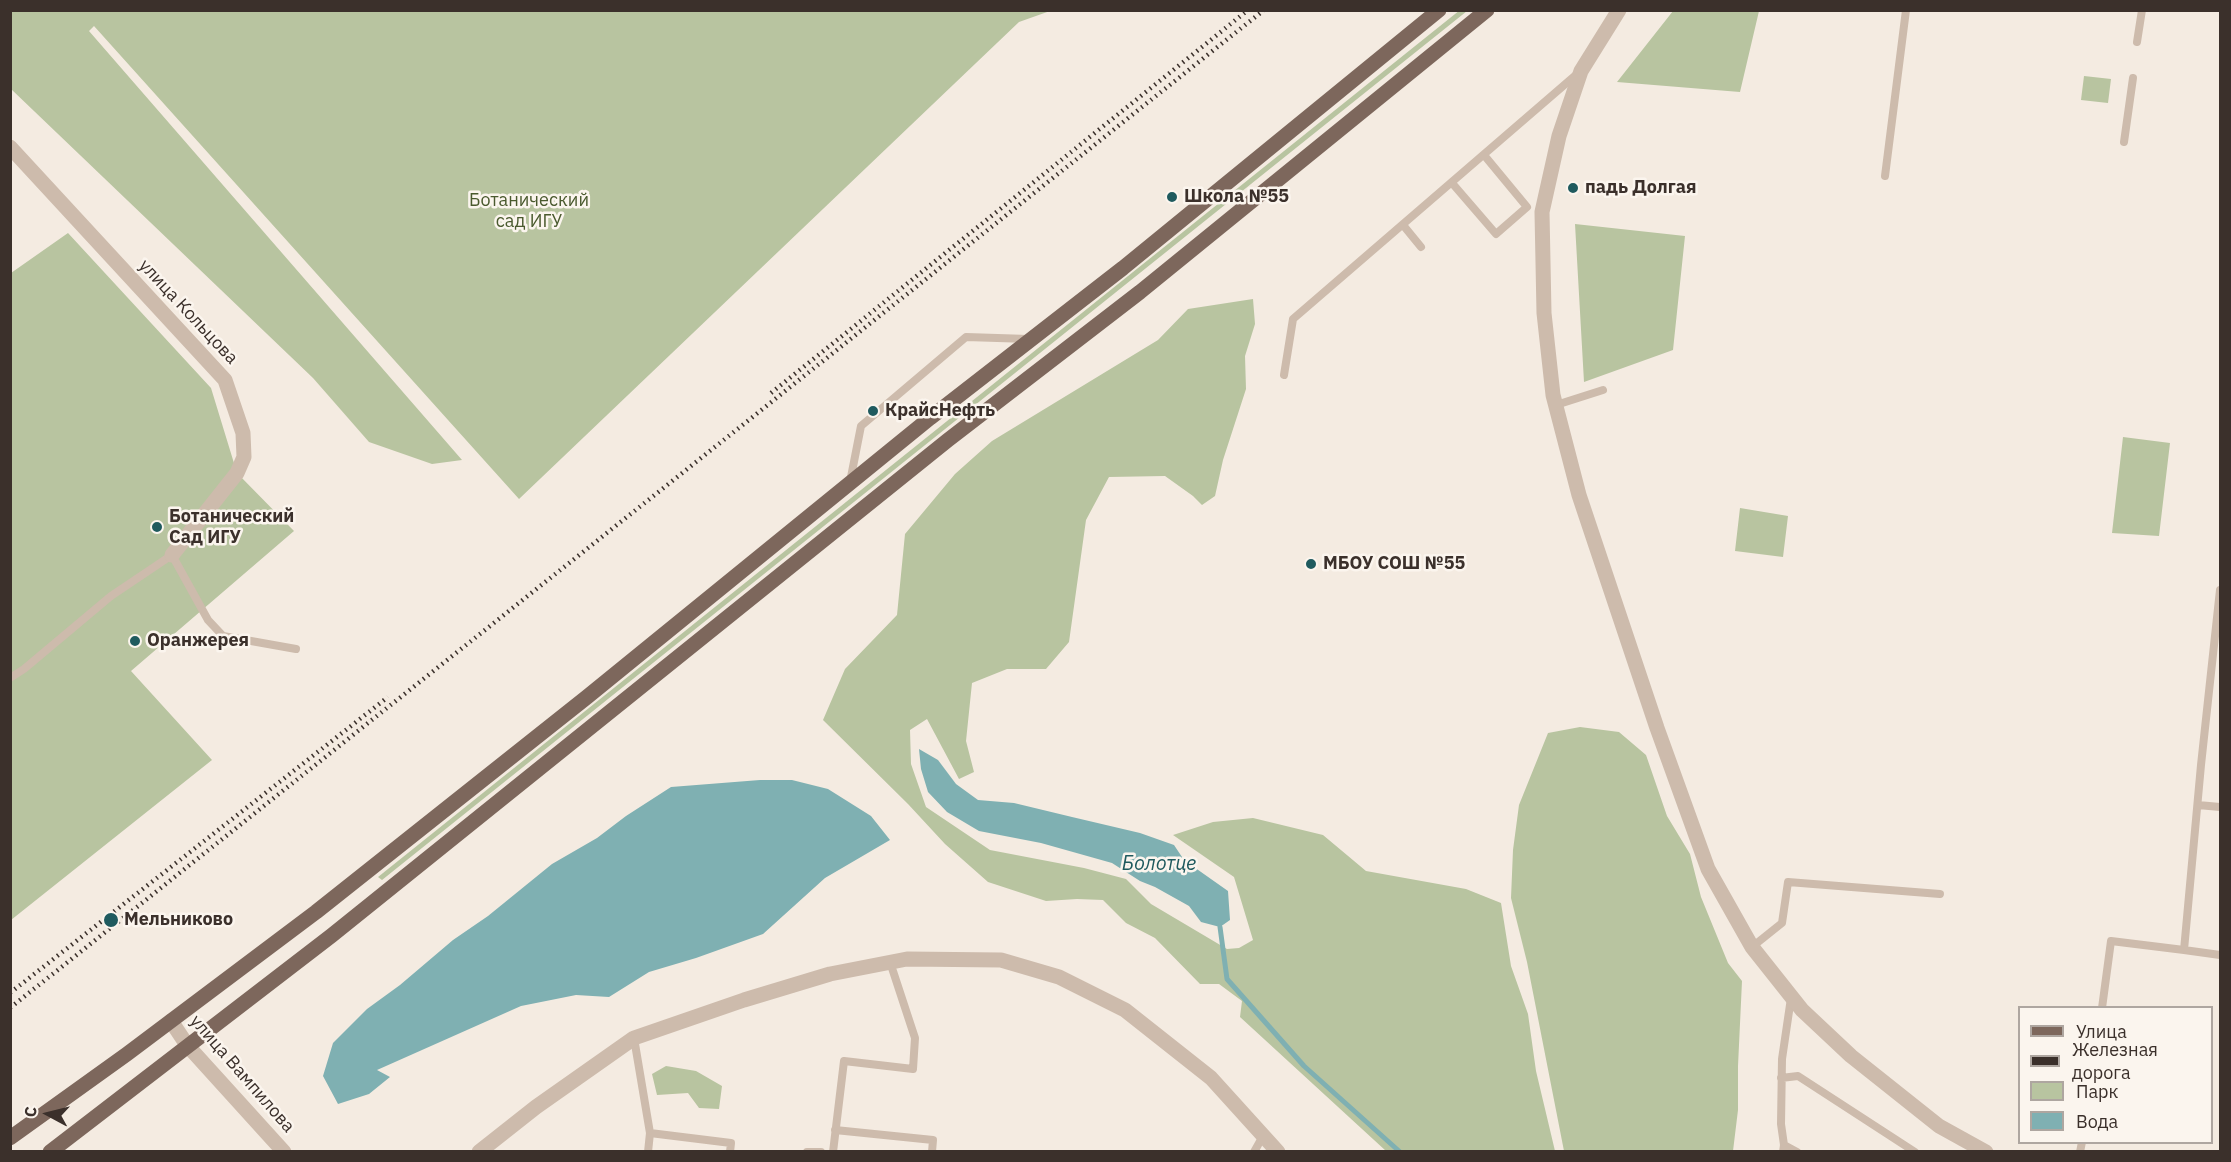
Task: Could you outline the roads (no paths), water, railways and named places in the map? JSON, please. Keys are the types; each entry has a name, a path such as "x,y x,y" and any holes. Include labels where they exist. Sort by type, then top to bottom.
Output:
{"main road":[{"path":"10,1138 316,912 587,698 849,484 1132,260 1438,10"},
{"path":"50,1152 340,928 939,447 1149,284 1487,10"}],"street":[{"path":"1618,10 1581,71 1559,136 1542,212 1544,313 1556,405 1579,495 1657,728 1708,869 1752,947 1802,1010 1851,1056 1939,1126 1986,1152"},
{"name":"улица Кольцова","path":"10,147 225,380 243,433 244,458 237,473 172,555"},
{"path":"479,1152 536,1107 634,1038 744,1000 830,974 907,958 1001,960 1059,977 1125,1010 1211,1078 1278,1152"},
{"name":"улица Вампилова","path":"171,1021 187,1045 284,1152"}],"lane":[{"path":"1885,176 1906,10"},
{"path":"2137,42 2142,10"},
{"path":"1284,375 1293,319 1581,71"},
{"path":"2124,142 2133,78"},
{"path":"1452,183 1496,234 1527,207 1484,155"},
{"path":"1403,225 1421,246"},
{"path":"849,484 861,426 966,337 1031,339"},
{"path":"1556,405 1603,390"},
{"path":"10,678 24,669 111,596 172,555 208,620 224,636 296,649"},
{"path":"2184,950 2220,590"},
{"path":"2198,805 2220,807"},
{"path":"1752,947 1782,923 1788,882 1940,894"},
{"path":"2102,1006 2111,941 2220,955"},
{"path":"833,1152 844,1061 913,1069 915,1038 890,962"},
{"path":"1791,997 1782,1059 1781,1124 1784,1148 1797,1152"},
{"path":"634,1038 650,1134 648,1152"},
{"path":"1781,1078 1798,1076 1915,1152"},
{"path":"835,1130 933,1140 932,1152"},
{"path":"650,1134 731,1143 730,1152"},
{"path":"1254,1152 1263,1136"},
{"path":"807,1152 821,1152"}],"water":[{"name":"Болотце","path":"919,749 938,760 956,784 978,800 1014,803 1140,833 1174,845 1184,860 1228,891 1230,920 1220,927 1201,922 1189,906 1140,881 1112,863 1041,843 979,831 947,812 928,792 921,769"},
{"path":"760,780 792,780 828,789 871,816 890,840 825,878 763,934 649,972 609,997 576,995 521,1006 377,1070 390,1077 369,1094 338,1104 323,1076 333,1043 367,1009 400,985 453,940 488,916 552,864 597,838 671,787"}],"waterway":[{"path":"1220,927 1227,979 1304,1066 1400,1152"}],"railway":[{"path":"771,393 1248,10"},
{"path":"10,1008 1264,10"},
{"path":"10,993 388,697"}],"place":[{"name":"падь Долгая","path":"1573,188"},
{"name":"Школа №55","path":"1172,197"},
{"name":"КрайсНефть","path":"873,411"},
{"name":"Ботанический Сад ИГУ","path":"157,527"},
{"name":"МБОУ СОШ №55","path":"1311,564"},
{"name":"Оранжерея","path":"135,641"},
{"name":"Мельниково","path":"111,920"}],"park label":[{"name":"Ботанический сад ИГУ","path":"529,211"}]}
